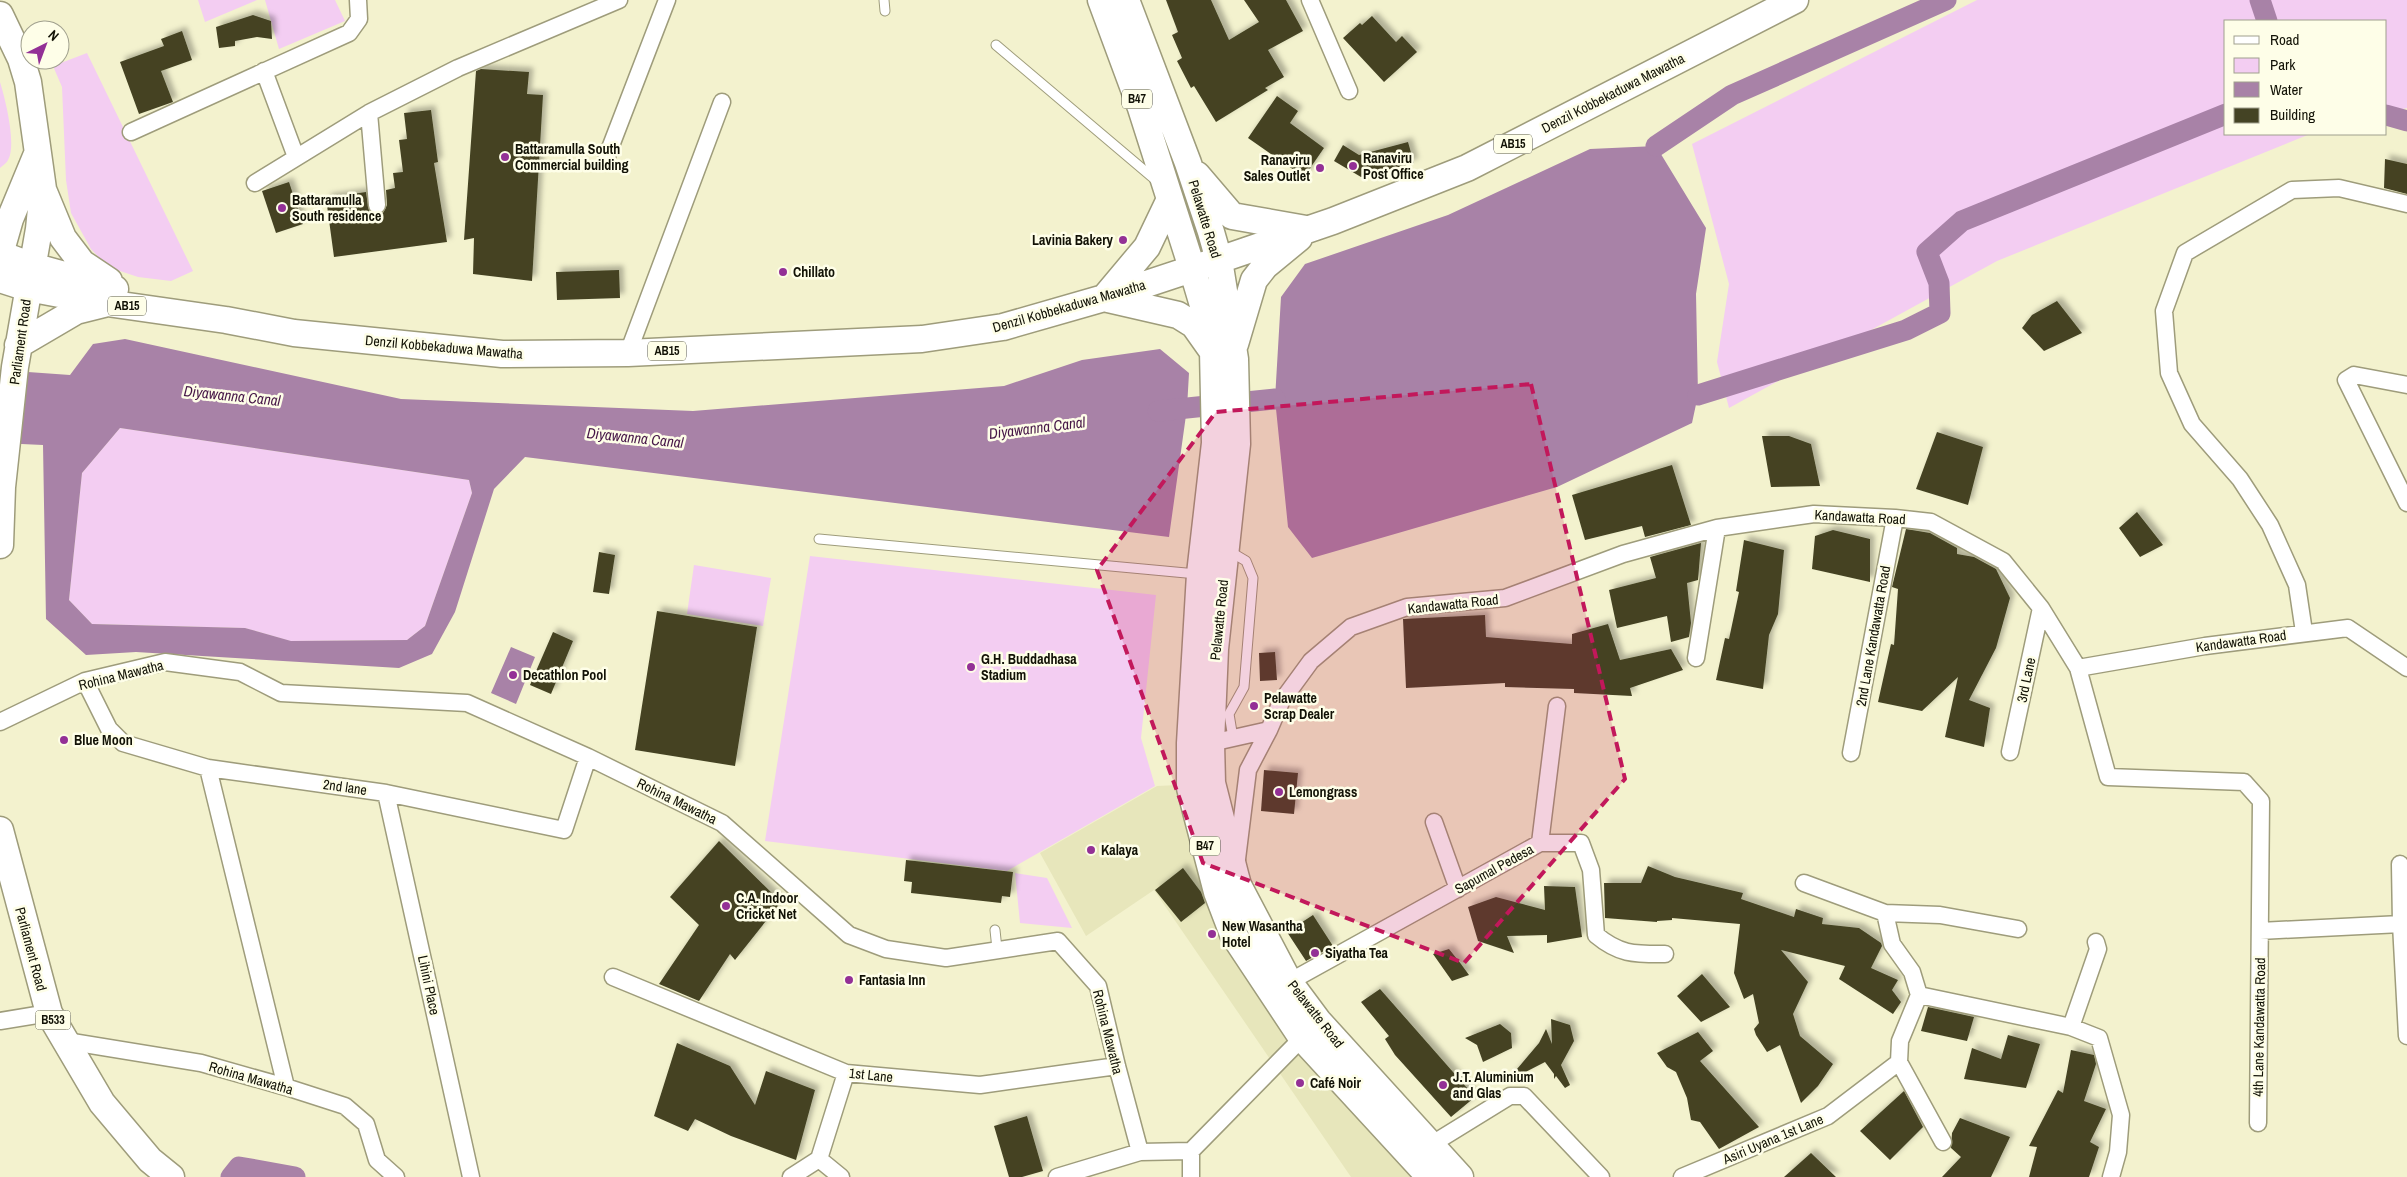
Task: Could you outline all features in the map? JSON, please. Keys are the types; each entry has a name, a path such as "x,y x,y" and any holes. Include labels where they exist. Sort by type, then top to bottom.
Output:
{"main road":[{"name":"Pelawatte Road","path":"1101,0 1141,108 1205,312 1224,355"},
{"name":"Pelawatte Road","path":"1126,0 1188,163 1219,260 1224,355 1226,550 1215,649 1211,729 1190,788 1216,892 1233,934 1310,1029 1425,1159 1460,1177"},
{"name":"Denzil Kobbekaduwa Mawatha","path":"30,277 117,298 294,334 502,354 628,353 922,340 1003,327 1104,298 1309,229 1468,168 1795,0"},
{"name":"Parliament Road","path":"0,15 21,59 28,82 43,189 39,229 17,356 2,487 0,545"},
{"name":"AB15","path":"30,277 0,254 10,219 38,153"},
{"path":"1188,163 1232,216 1309,229"},
{"path":"17,356 76,311 117,298 82,263 63,238 43,189"},
{"path":"1168,195 1147,248 1104,298 1178,315 1194,325 1224,355 1254,280 1265,266 1309,229"},
{"name":"Parliament Road","path":"0,279 30,277"},
{"name":"Pelawatte Road","path":"1226,443 1200,574 1211,729 1212,783 1238,885 1289,982 1310,1029"},
{"name":"Parliament Road","path":"0,830 49,1013 102,1103 150,1160 171,1177"}],"street":[{"path":"131,132 349,33 359,19 358,0"},
{"path":"256,183 369,113 458,68 619,0"},
{"path":"608,156 667,0"},
{"path":"1310,0 1348,91"},
{"path":"264,71 296,157"},
{"path":"628,353 722,102"},
{"path":"369,113 377,205"},
{"path":"2304,632 2297,585 2270,525 2240,479 2192,424 2169,373 2164,311 2185,253 2292,190 2339,188 2407,204"},
{"path":"2407,385 2354,375 2346,380 2407,503"},
{"name":"Kandawatta Road","path":"1234,874 1248,770 1270,730 1281,702 1311,661 1351,627 1407,607 1505,598 1623,554 1717,528 1814,514 1895,518 1931,522 2002,560 2041,608 2078,668 2205,646 2304,632 2348,628 2406,664"},
{"name":"2nd Lane Kandawatta Road","path":"1851,753 1895,518"},
{"path":"1696,658 1717,528"},
{"name":"3rd Lane","path":"2010,752 2041,608"},
{"name":"Rohina Mawatha","path":"0,722 85,681 164,662 240,672 281,692 467,703 588,757 722,823 849,935 886,949 946,958 1058,941 1098,986 1116,1066 1140,1152"},
{"name":"4th Lane Kandawatta Road","path":"2078,668 2108,777 2244,782 2261,800 2258,1123"},
{"name":"2nd lane","path":"85,681 108,729 123,743 208,768 386,793 564,830 588,757"},
{"path":"1540,843 1557,706"},
{"path":"1211,729 1270,730"},
{"path":"208,768 286,1087"},
{"name":"Lihini Place","path":"386,793 471,1177"},
{"path":"1434,822 1458,889"},
{"name":"Sapumal Pedesa","path":"1289,982 1540,843 1581,843 1591,870 1596,935 1610,947 1633,954 1665,954"},
{"path":"2400,864 2404,924 2407,1036"},
{"path":"1804,883 1885,914 1940,915 2018,929"},
{"path":"1885,914 1892,944 1912,972 1919,995 1900,1041 1899,1062 1943,1142"},
{"path":"2260,931 2404,924"},
{"path":"2071,1027 2098,950 2096,942"},
{"name":"1st Lane","path":"613,977 846,1073 980,1085 1116,1066"},
{"path":"1919,995 2071,1027 2099,1038 2121,1115 2118,1152 2111,1177"},
{"path":"0,1021 49,1013"},
{"path":"1191,1177 1191,1151 1310,1029"},
{"name":"Rohina Mawatha","path":"66,1041 201,1063 345,1106 366,1124 377,1160 396,1177"},
{"name":"Asiri Uyana 1st Lane","path":"1682,1177 1828,1116 1899,1062"},
{"path":"791,1177 819,1159 846,1073"},
{"path":"1425,1159 1510,1096 1524,1096 1601,1177"},
{"path":"1057,1177 1140,1152 1191,1151"},
{"path":"819,1159 841,1177"}],"lane":[{"path":"884,0 886,11"},
{"path":"996,46 1168,195"},
{"path":"819,539 1200,574"},
{"path":"995,930 997,949"}],"highlighted area":[{"path":"1531,384 1625,779 1464,963 1203,863 1097,570 1216,412"}],"shaded area":[{"path":"1178,785 1211,894 1418,1177 1351,1177 1154,890 1086,936 1040,853 1157,786"}],"green space":[{"path":"198,0 257,0 205,22"},
{"path":"265,0 335,0 345,21 279,49"},
{"path":"1977,0 2407,0 2407,108 2387,113 2387,20 2224,20 2224,135 2308,135 1997,261 1729,408 1717,362 1729,284 1692,144"},
{"path":"87,53 193,271 171,281 138,277 108,267 91,249 71,213 66,180 62,87 55,70 70,70 70,60"},
{"path":"0,82 9,121 11,144 8,160 0,168"},
{"path":"120,428 469,480 472,493 425,626 407,640 290,641 245,628 92,624 69,600 82,473"},
{"name":"G.H. Buddadhasa Stadium","path":"810,556 1156,595 1141,738 1155,786 1007,871 765,841"},
{"path":"694,565 771,578 763,626 687,614"},
{"path":"1015,873 1047,878 1072,928 1020,923"}],"water":[{"path":"1656,146 1706,228 1696,294 1698,395 1692,423 1557,487 1312,558 1288,527 1275,399 1281,297 1305,264 1448,215 1590,149"},
{"path":"125,339 401,399 693,411 1004,386 1082,360 1160,349 1189,373 1187,408 1169,537 525,457 494,489 455,612 432,654 399,668 136,652 86,655 46,619 43,445 0,443 0,370 70,375 93,344","holes":["120,428 469,480 472,493 425,626 407,640 291,641 245,628 92,624 69,600 82,473"]},
{"name":"Decathlon Pool","path":"511,647 535,657 516,704 491,693"}],"building":[{"path":"1166,0 1211,0 1229,40 1259,22 1244,0 1286,0 1303,31 1268,50 1284,77 1265,88 1268,90 1216,122 1194,86 1191,88 1177,61 1182,58 1172,35 1178,32"},
{"path":"253,15 271,21 272,39 257,37 235,41 235,46 219,48 216,27"},
{"path":"1372,16 1396,42 1402,36 1417,52 1384,82 1343,38 1360,23 1362,25"},
{"path":"182,31 192,60 161,71 173,102 139,114 120,62 164,46 161,39"},
{"name":"Battaramulla South Commercial building","path":"481,69 529,72 527,94 543,95 532,281 473,274 474,238 464,240 476,71"},
{"path":"1277,96 1298,111 1290,123 1324,148 1304,177 1248,138"},
{"path":"431,110 438,162 434,163 447,242 334,257 326,198 366,192 369,211 377,215 383,213 387,205 386,190 395,188 393,173 403,172 399,140 407,139 404,113"},
{"path":"1408,142 1414,163 1361,177 1334,161 1343,145 1359,155"},
{"path":"2385,159 2407,164 2407,194 2384,188"},
{"name":"Battaramulla South residence","path":"289,182 303,224 276,233 262,191"},
{"path":"619,270 620,298 557,300 556,272"},
{"path":"2057,301 2082,333 2044,351 2022,328 2032,315"},
{"path":"1937,432 1983,447 1968,505 1916,489"},
{"path":"1762,436 1789,436 1811,444 1820,486 1771,487"},
{"path":"1672,465 1691,525 1645,537 1642,526 1585,540 1572,495"},
{"path":"2137,512 2163,545 2140,557 2119,528"},
{"path":"1906,529 1930,533 1957,548 1957,554 1974,557 1996,569 2010,598 1996,648 1969,700 1990,708 1984,747 1945,737 1958,677 1922,711 1878,702 1891,644 1894,645 1898,589 1892,587"},
{"path":"1833,530 1870,539 1870,582 1812,569 1815,536"},
{"path":"1744,540 1784,550 1778,614 1769,635 1763,689 1716,680 1725,638 1729,639 1739,592 1736,591"},
{"path":"1701,543 1698,580 1687,583 1691,623 1689,637 1671,642 1667,616 1617,628 1609,590 1656,578 1650,557"},
{"path":"599,552 615,555 609,594 593,592"},
{"path":"657,611 757,627 735,766 635,750"},
{"path":"1485,615 1486,637 1572,644 1572,634 1608,624 1620,660 1671,649 1683,670 1630,688 1632,696 1574,693 1574,689 1505,687 1505,683 1406,688 1403,619"},
{"path":"553,632 573,641 551,694 530,685"},
{"path":"1275,652 1277,680 1260,681 1259,653"},
{"name":"Lemongrass","path":"1264,770 1298,773 1294,814 1261,811"},
{"path":"719,841 781,902 735,960 730,954 699,1001 659,984 699,925 670,897"},
{"path":"906,860 1013,872 1010,897 1002,896 1001,903 911,893 912,882 904,881"},
{"path":"1648,866 1675,877 1743,893 1741,899 1794,917 1796,909 1823,918 1822,924 1859,928 1881,943 1882,946 1871,968 1898,980 1892,990 1901,1002 1893,1014 1839,979 1845,966 1781,950 1808,982 1793,1014 1800,1036 1833,1064 1818,1086 1801,1103 1780,1045 1767,1052 1756,1035 1754,1029 1759,1023 1753,994 1744,999 1734,973 1740,924 1672,918 1672,920 1657,922 1605,918 1604,883 1641,883"},
{"path":"1183,868 1201,892 1205,903 1181,922 1155,890"},
{"path":"1544,886 1575,887 1582,937 1547,943 1547,935 1507,936 1514,953 1478,941 1468,907 1496,897 1545,910"},
{"path":"1313,915 1333,946 1306,961 1287,932"},
{"path":"1449,949 1469,975 1452,981 1433,954"},
{"path":"1702,974 1730,1007 1701,1022 1677,996"},
{"path":"1380,989 1475,1097 1451,1117 1395,1055 1385,1039 1389,1036 1361,1002"},
{"path":"1928,1007 1974,1017 1967,1041 1921,1031"},
{"path":"1551,1019 1570,1025 1574,1041 1561,1065 1570,1085 1565,1088 1556,1076 1554,1079 1554,1074 1545,1062 1506,1082 1539,1043 1546,1029 1552,1044"},
{"path":"1500,1024 1511,1033 1512,1048 1483,1062 1477,1045 1465,1038"},
{"path":"1698,1032 1713,1051 1700,1061 1759,1127 1719,1149 1700,1122 1691,1120 1687,1098 1676,1072 1667,1067 1657,1053"},
{"path":"2008,1035 2040,1044 2026,1088 1964,1079 1972,1048 2001,1059"},
{"path":"677,1043 730,1066 755,1105 766,1071 815,1090 796,1160 731,1136 695,1119 688,1131 654,1116"},
{"path":"2071,1050 2094,1055 2096,1064 2084,1101 2106,1109 2090,1142 2099,1147 2089,1177 2029,1177 2037,1147 2029,1146 2058,1090 2063,1093"},
{"path":"1904,1091 1923,1127 1890,1160 1860,1131"},
{"path":"1027,1116 1043,1171 1022,1177 1009,1177 994,1126"},
{"path":"1960,1118 2010,1137 1991,1177 1942,1177 1961,1157 1951,1148 1952,1133"},
{"path":"1811,1153 1836,1177 1784,1177"}],"waterway":[{"path":"1656,146 1732,95 1946,0"},
{"path":"2260,0 2267,20"},
{"path":"1698,395 1906,330 1940,313 1939,283 1927,252 1962,221 2224,115"},
{"path":"2387,115 2407,121"},
{"name":"Diyawanna Canal","path":"1158,411 1275,399"},
{"path":"231,1177 239,1167 295,1177"}],"place":[{"name":"Battaramulla South Commercial building","path":"505,157"},
{"name":"Ranaviru Post Office","path":"1353,166"},
{"name":"Ranaviru Sales Outlet","path":"1320,168"},
{"name":"Battaramulla South residence","path":"282,208"},
{"name":"Lavinia Bakery","path":"1123,240"},
{"name":"Chillato","path":"783,272"},
{"name":"G.H. Buddadhasa Stadium","path":"971,667"},
{"name":"Decathlon Pool","path":"513,675"},
{"name":"Pelawatte Scrap Dealer","path":"1254,706"},
{"name":"Blue Moon","path":"64,740"},
{"name":"Lemongrass","path":"1279,792"},
{"name":"Kalaya","path":"1091,850"},
{"name":"C.A. Indoor Cricket Net","path":"726,906"},
{"name":"New Wasantha Hotel","path":"1212,934"},
{"name":"Siyatha Tea","path":"1315,953"},
{"name":"Fantasia Inn","path":"849,980"},
{"name":"Café Noir","path":"1300,1083"},
{"name":"J.T. Aluminium and Glas","path":"1443,1085"}]}
